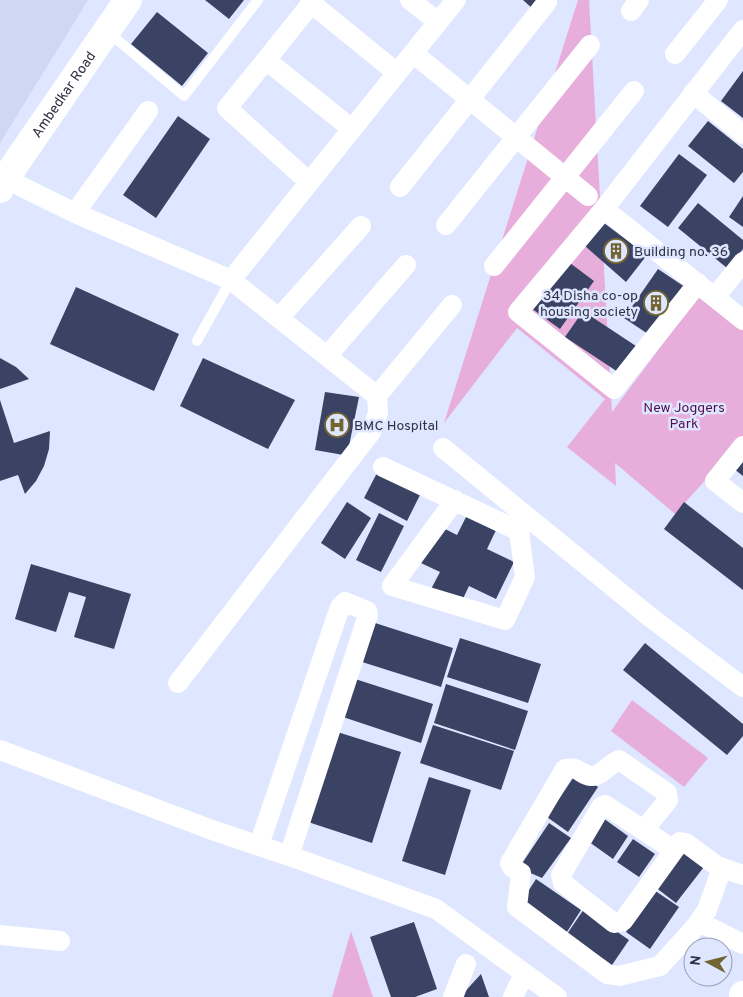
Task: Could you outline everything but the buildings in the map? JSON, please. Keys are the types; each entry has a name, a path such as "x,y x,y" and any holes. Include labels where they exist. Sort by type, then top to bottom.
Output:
{"street":[{"name":"Ambedkar Road","path":"1,177 113,0"},
{"name":"Ambedkar Road","path":"1,177 128,0"},
{"path":"410,0 438,22"},
{"path":"231,280 456,0"},
{"path":"675,54 718,0"},
{"path":"309,182 227,108 312,2 398,73"},
{"path":"400,187 547,2"},
{"path":"698,284 614,389 518,312 604,209 743,30"},
{"path":"446,225 590,46"},
{"path":"413,53 588,196"},
{"path":"266,60 352,129"},
{"path":"494,266 634,91"},
{"path":"693,93 743,134"},
{"path":"75,213 148,111"},
{"path":"1,177 75,213 231,280 377,396"},
{"path":"604,209 743,320"},
{"path":"280,318 361,226"},
{"path":"715,298 743,262"},
{"path":"328,356 406,265"},
{"path":"178,683 371,432 378,413 377,396 452,305"},
{"path":"743,446 715,480 743,503"},
{"path":"443,448 650,617 743,687"},
{"path":"383,467 455,500 519,531 525,577 505,620 392,586 455,500"},
{"path":"489,517 506,498"},
{"path":"261,840 340,607 345,602 367,610 368,615 290,851"},
{"path":"0,750 212,830 261,840 436,909 558,997"},
{"path":"644,830 668,800 667,793 619,760 612,762 598,775 591,776 573,768 565,769 510,862 512,867 521,873 517,907 607,974 620,976 660,966 699,922 707,910 722,868"},
{"path":"674,850 605,805 601,806 561,875 563,883 614,923 623,921 680,842 686,843 722,868 743,875"},
{"path":"699,922 743,944"},
{"path":"0,935 60,941"},
{"path":"453,997 466,964"},
{"path":"513,997 524,974"}],"lane":[{"path":"106,31 184,96 258,0"},
{"path":"197,341 231,280"}],"shaded area":[{"path":"0,0 88,0 0,143"}],"green space":[{"name":"New Joggers Park","path":"578,0 589,0 612,412 699,295 743,326 743,438 675,514 615,463 616,486 567,447 605,399 517,328 444,423"},
{"path":"632,700 708,758 684,787 611,731"},
{"path":"351,931 373,997 332,997"}],"place":[{"name":"Building no. 36","path":"616,251"},
{"name":"34 Disha co-op housing society","path":"656,303"},
{"name":"BMC Hospital","path":"337,425"}]}
